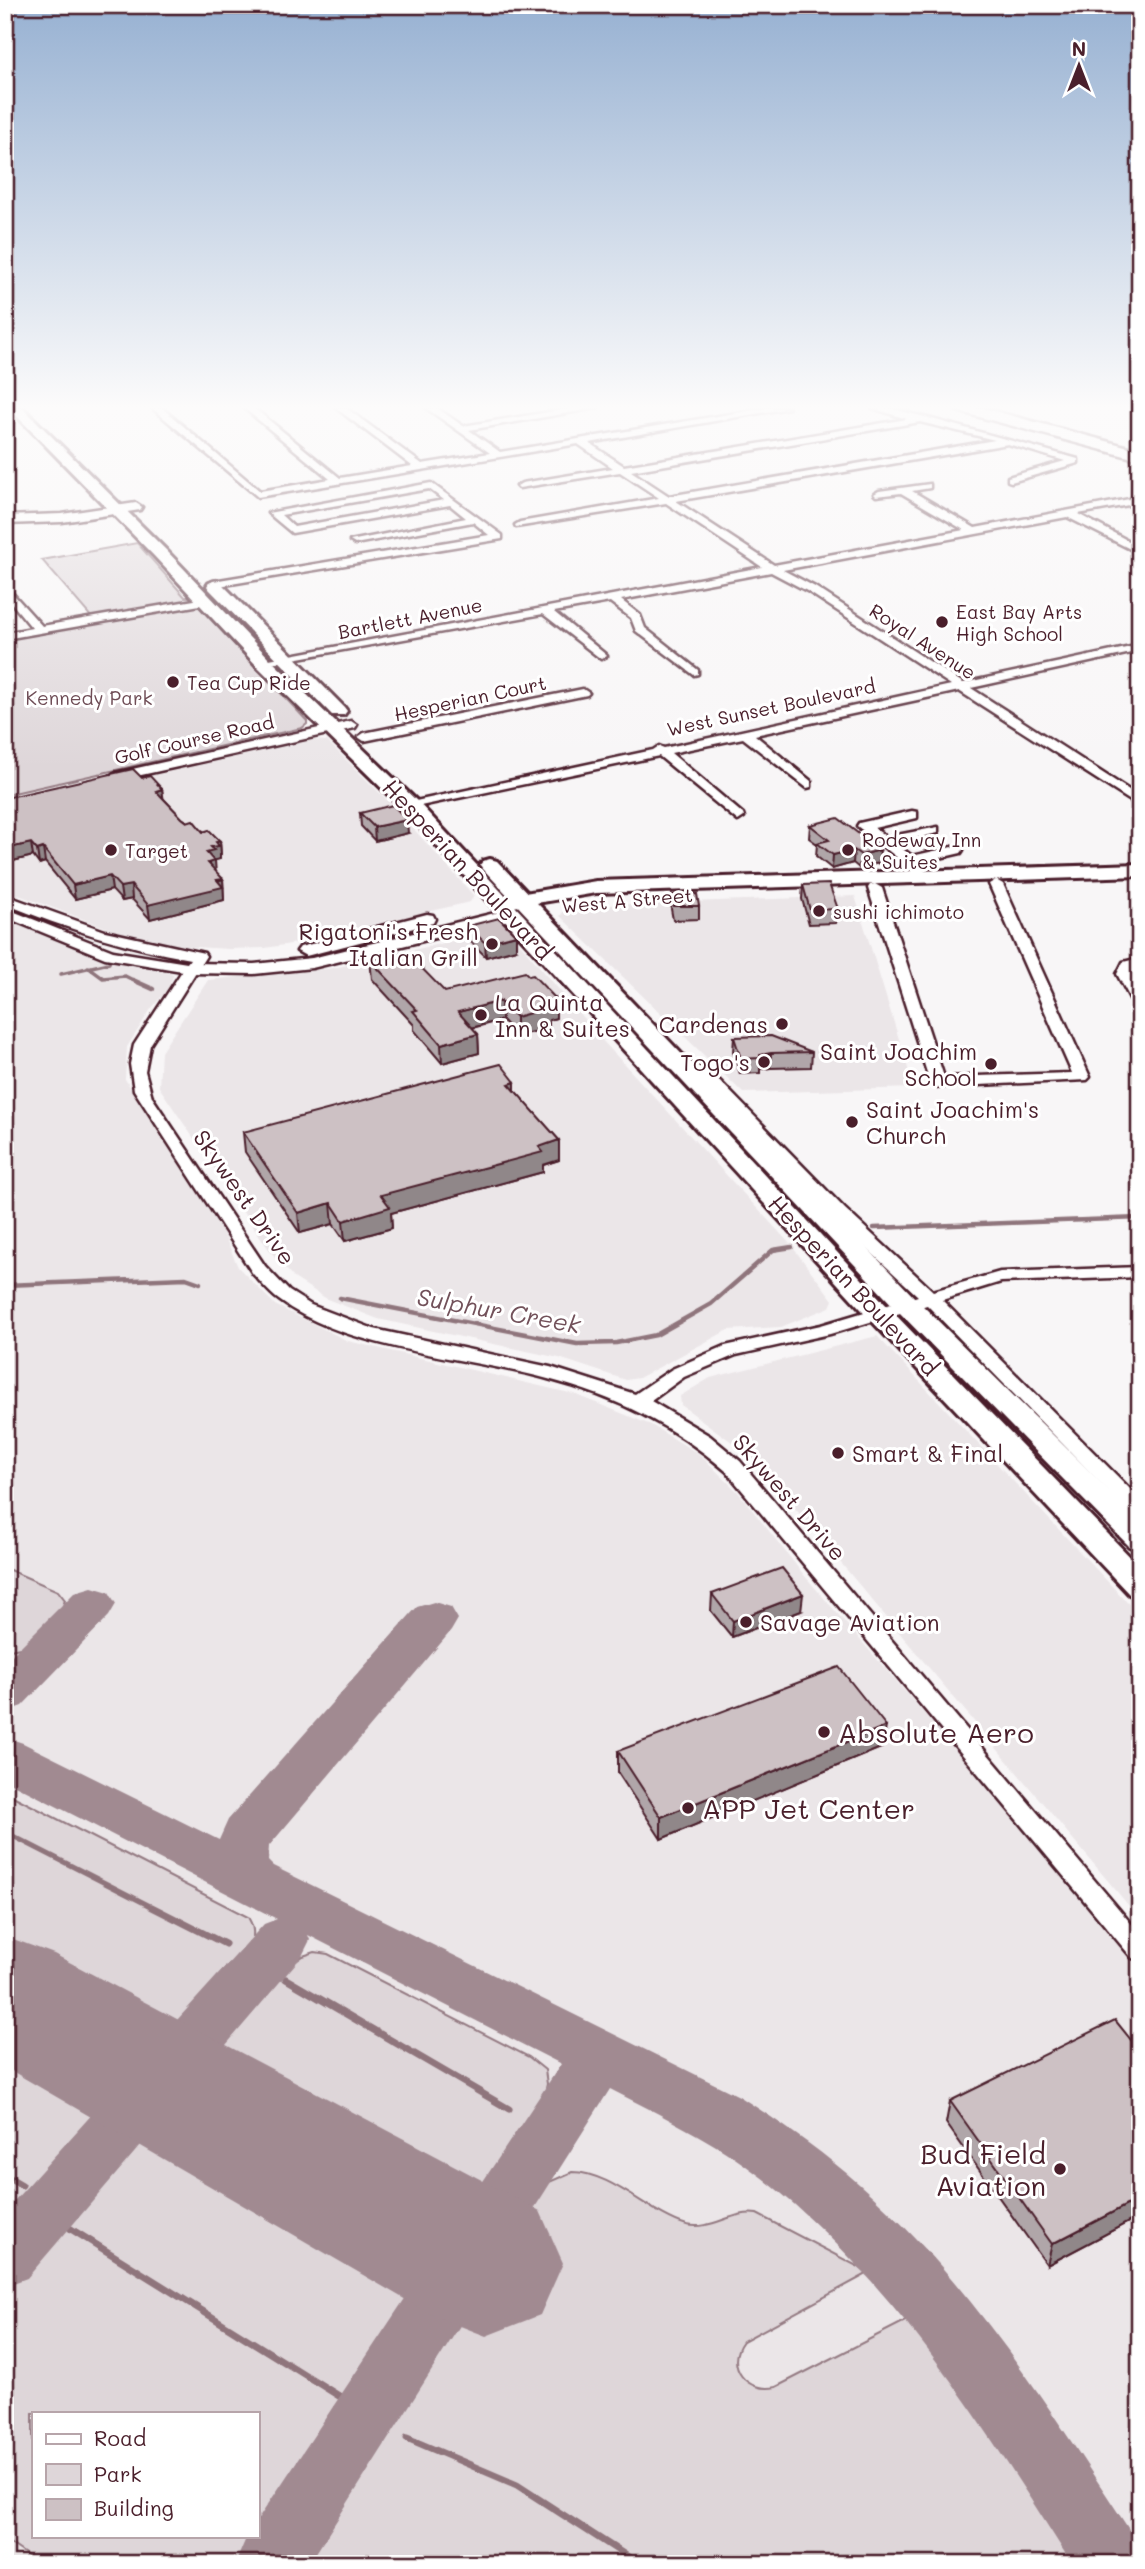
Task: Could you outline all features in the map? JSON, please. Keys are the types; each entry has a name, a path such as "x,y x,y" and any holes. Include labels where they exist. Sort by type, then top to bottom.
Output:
{"main road":[{"name":"Hesperian Boulevard","path":"136,528 264,663 331,728 420,804"},
{"name":"Hesperian Boulevard","path":"157,528 358,731 420,804 517,906 906,1306 1140,1539"},
{"path":"169,562 180,568 198,569"},
{"name":"West A Street","path":"517,906 599,898 733,893 879,883 925,877 1140,870"},
{"name":"West A Street","path":"517,906 596,887 752,881 996,884 1140,879"},
{"path":"733,893 752,881"},
{"name":"Hesperian Boulevard","path":"517,906 673,1056 906,1306 1140,1586"}],"street":[{"path":"340,528 376,559"},
{"path":"355,541 427,528"},
{"path":"213,584 498,537 486,528"},
{"name":"Royal Avenue","path":"712,528 1140,803"},
{"path":"969,528 974,531"},
{"name":"Bartlett Avenue","path":"264,663 990,528"},
{"path":"1096,528 1140,551"},
{"path":"5,588 38,628"},
{"path":"612,598 636,617 640,629 694,672"},
{"path":"5,636 206,601"},
{"path":"545,611 601,656"},
{"name":"West Sunset Boulevard","path":"420,804 659,750 1140,648"},
{"name":"Hesperian Court","path":"358,731 583,692"},
{"name":"Golf Course Road","path":"98,780 331,728 358,731"},
{"path":"744,732 807,784"},
{"path":"659,750 738,817"},
{"path":"912,815 864,826 910,860 912,866 925,877"},
{"path":"885,842 933,830"},
{"path":"910,860 956,850"},
{"path":"879,883 938,1082 1082,1077 996,884"},
{"name":"West A Street","path":"5,899 124,943 196,962"},
{"name":"West A Street","path":"5,912 110,955 196,962 300,953 389,928 517,906"},
{"name":"Skywest Drive","path":"196,962 142,1045 137,1058 137,1073 144,1097 268,1281 304,1309 350,1329 550,1373 637,1402 694,1434 733,1466 1140,1951"},
{"path":"1134,963 1124,974 1140,1004"},
{"path":"637,1402 678,1374 731,1350 824,1330 1000,1277 1140,1272"},
{"name":"Hesperian Boulevard","path":"906,1306 1140,1511"}],"shaded area":[{"path":"313,740 327,741 391,804 474,896 470,902 323,939 265,948 229,949 178,946 134,938 5,890 5,808"},
{"path":"855,896 914,1088 743,1093 560,916 564,911 579,906"},
{"path":"5,917 103,958 174,974 167,990 151,1009 127,1047 125,1079 223,1232 238,1267 275,1305 348,1341 574,1394 651,1425 699,1454 738,1492 804,1575 1007,1809 1140,1971 1140,2564 5,2564"},
{"path":"501,930 509,931 602,1040 791,1245 833,1300 830,1307 781,1327 728,1330 639,1378 626,1380 559,1358 378,1319 327,1299 294,1278 270,1251 159,1087 161,1052 208,980 334,968"},
{"path":"877,1336 1140,1616 1140,1919 751,1456 681,1405 680,1396 710,1378"}],"green space":[{"name":"Kennedy Park","path":"137,543 307,724 302,728 5,795 5,635 93,619 42,560"},
{"path":"5,1568 58,1591 65,1600 59,1616 30,1646 5,1651"},
{"path":"5,1792 248,1917 253,1932 249,1949 230,1975 173,2037 5,1943"},
{"path":"315,1952 328,1954 529,2057 545,2070 547,2084 540,2114 494,2183 475,2192 458,2188 211,2059 288,1967 303,1956"},
{"path":"5,2053 110,2113 5,2230"},
{"path":"141,2129 392,2269 407,2284 407,2305 399,2330 246,2564 40,2564 5,2540 5,2287"},
{"path":"572,2172 601,2179 673,2220 687,2225 705,2225 739,2215 757,2214 859,2267 867,2274 743,2341 736,2360 742,2376 756,2386 776,2387 909,2319 948,2364 1080,2564 295,2564 527,2203 547,2183"}],"building":[{"name":"Target","path":"133,769 142,778 150,776 162,789 156,791 182,818 187,822 193,820 203,832 209,830 220,841 216,842 219,846 211,847 214,850 206,852 214,861 208,863 223,879 217,880 223,887 148,905 131,885 120,887 110,876 73,885 43,848 37,850 31,843 5,849 5,798"},
{"path":"393,805 407,820 374,827 360,813"},
{"path":"838,818 880,850 861,855 854,850 833,855 817,843 829,840 810,825"},
{"path":"829,884 838,909 810,910 803,885"},
{"path":"697,894 699,906 674,906 672,895"},
{"path":"499,918 516,935 485,943 468,926"},
{"path":"406,952 445,992 525,972 529,976 533,975 556,999 543,1002 548,1008 516,1017 501,1001 458,1012 478,1034 441,1044 413,1011 417,1010 370,960 384,957 382,955"},
{"path":"771,1036 812,1052 771,1053 760,1055 760,1058 741,1059 734,1037"},
{"path":"501,1064 515,1082 509,1084 559,1140 539,1147 543,1152 381,1195 390,1207 343,1221 331,1203 298,1213 243,1132"},
{"path":"782,1568 803,1594 733,1621 712,1594"},
{"path":"839,1667 886,1726 661,1817 618,1751"},
{"name":"Bud Field Aviation","path":"1115,2020 1140,2051 1140,2198 1052,2244 950,2101"}],"waterway":[{"path":"89,968 109,963"},
{"path":"61,974 89,968"},
{"path":"89,968 103,978 125,976 133,980"},
{"path":"133,980 153,989"},
{"path":"133,980 137,982"},
{"name":"Sulphur Creek","path":"874,1228 1140,1218"},
{"name":"Sulphur Creek","path":"340,1298 577,1344 616,1343 656,1335 711,1304 773,1250 792,1247"},
{"name":"Sulphur Creek","path":"5,1285 186,1278 200,1283"},
{"path":"5,1832 156,1909"},
{"path":"152,1907 225,1944"},
{"path":"286,1979 509,2109"},
{"path":"5,2175 22,2185"},
{"path":"71,2229 339,2396"},
{"path":"407,2438 517,2485 639,2564"}],"taxiway":[{"path":"5,1693 92,1604"},
{"path":"254,1882 245,1872 241,1860 247,1835 434,1619"},
{"path":"5,1757 254,1882"},
{"path":"254,1882 718,2115 781,2156 839,2204 892,2258 940,2315 1029,2438 1112,2564"},
{"path":"5,2257 125,2120 133,2103 134,2088 129,2075 119,2064 63,2028 130,2061 146,2064 167,2061 188,2048 283,1940"},
{"path":"269,2564 599,2056"}],"runway":[{"path":"5,1996 486,2263"}],"place":[{"name":"East Bay Arts High School","path":"942,622"},
{"name":"Tea Cup Ride","path":"173,682"},
{"name":"Target","path":"111,850"},
{"name":"Rodeway Inn & Suites","path":"848,850"},
{"name":"sushi ichimoto","path":"819,911"},
{"name":"Rigatoni's Fresh Italian Grill","path":"492,944"},
{"name":"La Quinta Inn & Suites","path":"481,1015"},
{"name":"Cardenas","path":"782,1024"},
{"name":"Togo's","path":"764,1062"},
{"name":"Saint Joachim School","path":"991,1064"},
{"name":"Saint Joachim's Church","path":"852,1122"},
{"name":"Smart & Final","path":"838,1453"},
{"name":"Savage Aviation","path":"746,1622"},
{"name":"Absolute Aero","path":"824,1732"},
{"name":"APP Jet Center","path":"688,1808"},
{"name":"Bud Field Aviation","path":"1060,2169"}]}
